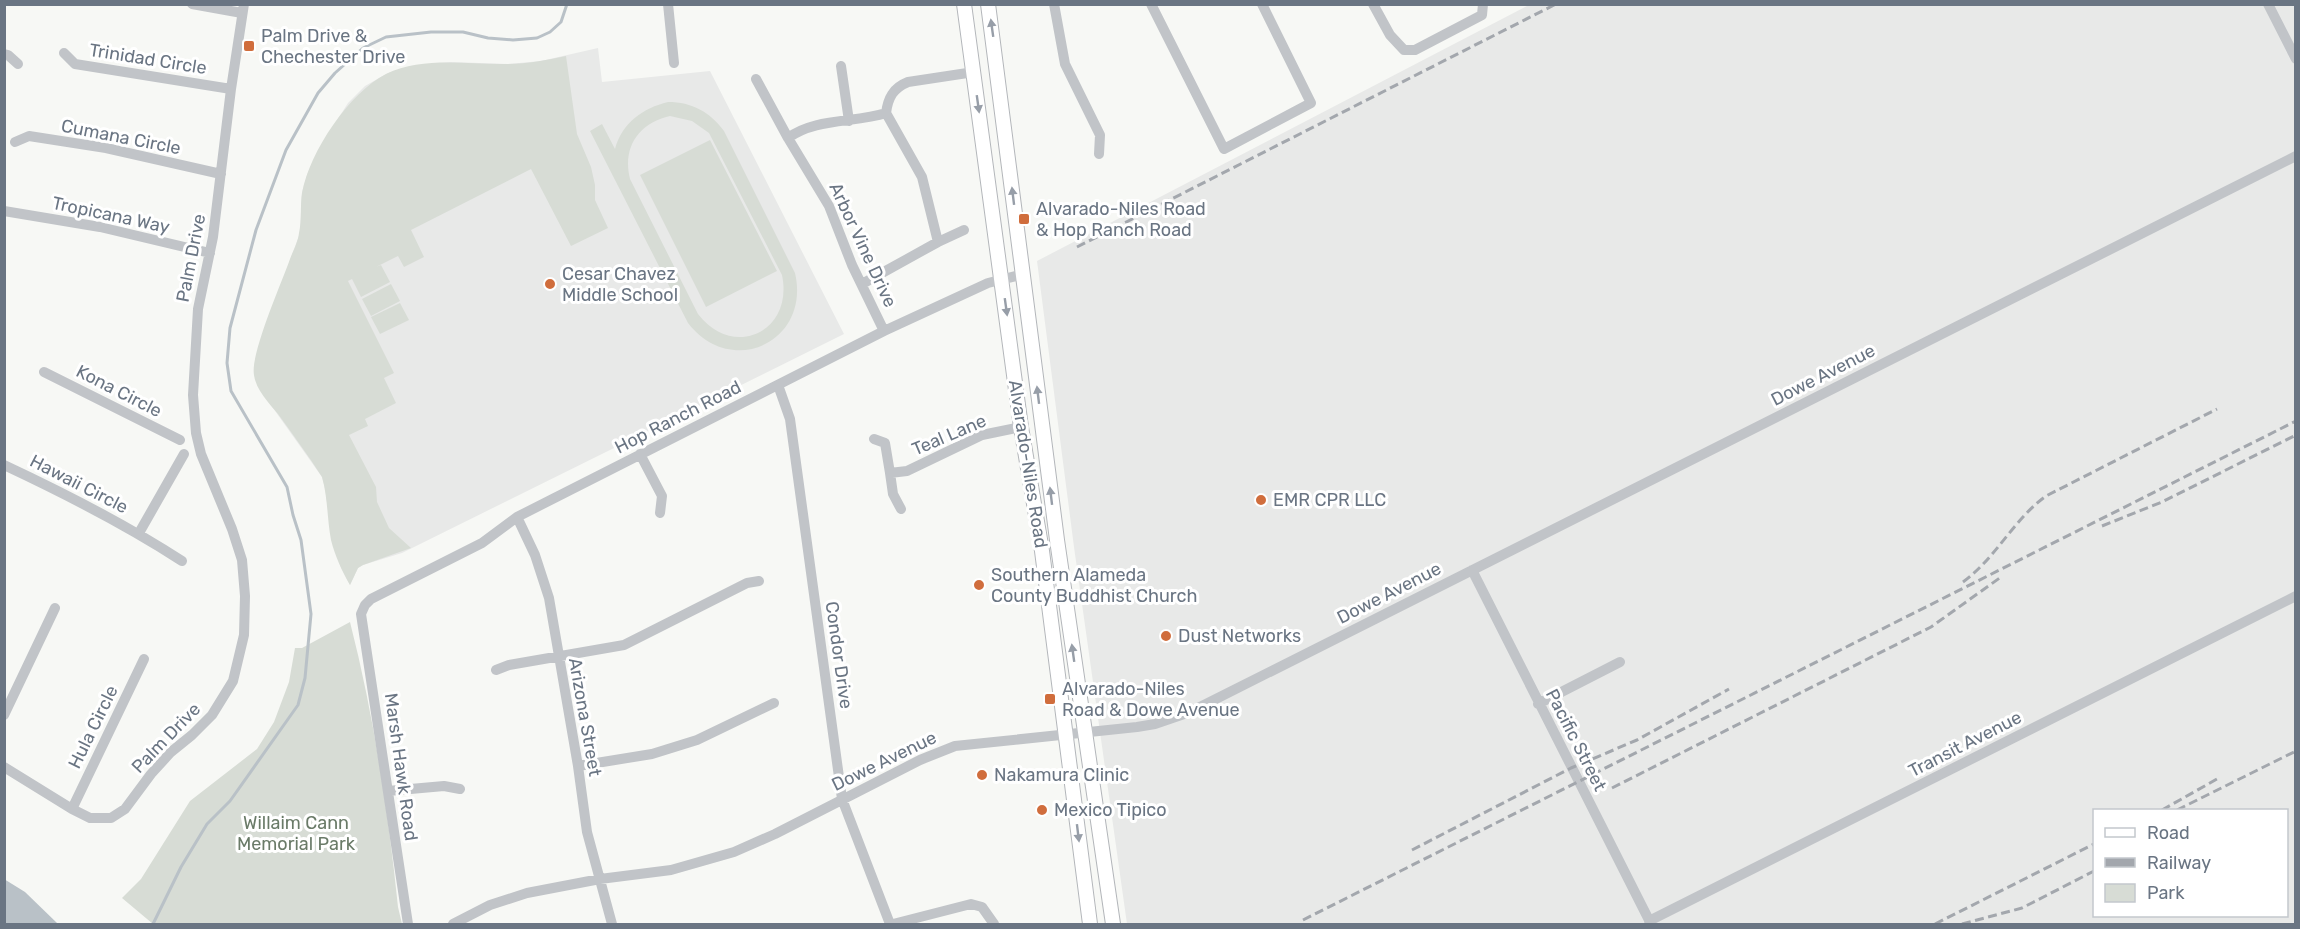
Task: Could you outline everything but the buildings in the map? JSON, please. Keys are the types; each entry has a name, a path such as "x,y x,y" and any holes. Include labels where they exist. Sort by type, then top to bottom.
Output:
{"main road":[{"name":"Alvarado-Niles Road","path":"964,4 1021,427 1042,551 1090,924"},
{"name":"Alvarado-Niles Road","path":"988,4 1059,555 1113,924"}],"street":[{"path":"192,4 243,9"},
{"path":"668,4 674,63"},
{"path":"1054,4 1065,64 1100,135 1099,154"},
{"path":"1151,4 1224,149 1311,103 1262,4"},
{"path":"1373,4 1390,35 1404,50 1415,50 1482,10"},
{"path":"2268,4 2295,59"},
{"name":"Palm Drive","path":"4,767 90,818 100,819 118,815 171,752 212,716 232,681 244,634 245,596 242,560 232,529 201,454 196,433 193,395 195,331 210,253 243,9"},
{"name":"Trinidad Circle","path":"64,53 75,64 231,89"},
{"path":"4,54 18,64"},
{"path":"841,66 849,121"},
{"path":"938,242 922,177 886,113 888,102 892,93 900,85 908,82 974,72"},
{"name":"Arbor Vine Drive","path":"756,79 829,206 861,284 884,331"},
{"path":"788,138 809,127 870,118 886,113"},
{"name":"Cumana Circle","path":"15,142 29,136 106,148 221,174"},
{"name":"Dowe Avenue","path":"453,924 510,897 600,879 671,870 734,852 775,834 920,760 955,746 1155,724 1190,712 2295,156"},
{"name":"Tropicana Way","path":"4,211 100,227 210,253"},
{"path":"861,284 964,230"},
{"name":"Hop Ranch Road","path":"362,614 365,605 371,599 482,543 517,518 640,454 884,331 988,283 1024,274"},
{"name":"Kona Circle","path":"44,372 180,440"},
{"name":"Condor Drive","path":"778,385 790,419 842,799 892,924"},
{"name":"Teal Lane","path":"890,473 907,471 982,435 1021,427"},
{"path":"196,433 180,440 180,447 184,454 192,456 201,454"},
{"name":"Teal Lane","path":"874,440 885,443 892,494 900,509"},
{"name":"Hawaii Circle","path":"139,533 184,454"},
{"path":"640,454 662,496 660,513"},
{"name":"Hawaii Circle","path":"4,465 76,499 139,533 182,561"},
{"name":"Arizona Street","path":"517,518 535,555 549,598 587,832 612,924"},
{"name":"Pacific Street","path":"1472,570 1650,923"},
{"path":"496,670 509,665 624,645 747,583 759,581"},
{"name":"Transit Avenue","path":"1650,923 2295,596"},
{"path":"4,715 55,608"},
{"name":"Marsh Hawk Road","path":"362,614 408,924"},
{"name":"Hula Circle","path":"72,809 144,658"},
{"path":"1538,704 1620,662"},
{"path":"578,766 652,754 697,740 774,703"},
{"path":"388,791 444,786 460,789"},
{"path":"892,924 971,904 982,907 994,924"}],"shaded area":[{"path":"1529,5 2295,5 2295,924 1127,924 1074,547 1037,261"},
{"name":"Cesar Chavez Middle School","path":"598,48 602,82 710,71 844,334 402,553 363,565 358,568 350,585 341,568 332,540 322,477 263,394 254,375 254,366 262,337 300,233 302,192 308,172 348,103 365,86 388,73 411,66 451,62 508,64 541,61"},
{"path":"4,879 25,892 58,924 5,924"}],"green space":[{"path":"566,56 577,134 591,167 595,185 595,200 608,228 571,246 531,169 411,230 424,257 404,267 398,256 376,267 381,265 390,282 361,297 352,279 348,281 394,373 384,378 396,403 365,419 368,426 349,435 376,487 377,502 389,528 411,548 358,568 350,585 331,540 322,477 263,396 254,375 254,365 262,335 298,240 302,193 313,159 333,125 358,95 386,74 400,68 430,63 514,64"},
{"path":"677,102 693,106 713,118 724,131 795,273 797,297 791,318 780,334 764,345 745,350 725,349 706,340 688,323 590,131 602,124 615,149 628,124 650,108","holes":["670,116 692,121 709,133 782,275 783,295 779,312 770,325 758,333 743,337 728,335 712,328 698,314 630,179 628,167 631,147 635,138 642,131 659,119"]},
{"path":"710,140 777,271 706,307 640,175"},
{"path":"391,284 400,301 371,316 362,299"},
{"path":"400,303 409,320 380,334 371,317"},
{"name":"Willaim Cann Memorial Park","path":"350,622 379,764 402,924 153,924 122,898 141,879 190,801 257,749 274,722 289,682 295,648 302,648"}],"waterway":[{"path":"153,924 181,867 207,824 230,801 298,705 305,678 311,614 301,540 287,487 231,391 227,363 230,328 256,230 286,150 318,93 335,73 363,48 386,37 431,32 463,32 488,38 513,40 537,38 550,32 561,22 567,4"}],"railway":[{"path":"1077,247 1556,4"},
{"path":"1963,582 1985,562 2024,516 2046,496 2217,409"},
{"path":"1303,920 2296,421"},
{"path":"2102,526 2162,502 2296,435"},
{"path":"1612,788 1931,627 2001,577"},
{"path":"1412,850 1571,768 1637,740 1729,689"},
{"path":"2179,809 2296,751"},
{"path":"2164,809 2217,779"},
{"path":"1935,924 2093,845"},
{"path":"1962,924 2022,908 2093,872"}],"place":[{"name":"Palm Drive & Chechester Drive","path":"249,46"},
{"name":"Alvarado-Niles Road & Hop Ranch Road","path":"1024,219"},
{"name":"Cesar Chavez Middle School","path":"550,284"},
{"name":"EMR CPR LLC","path":"1261,500"},
{"name":"Southern Alameda County Buddhist Church","path":"979,585"},
{"name":"Dust Networks","path":"1166,636"},
{"name":"Alvarado-Niles Road & Dowe Avenue","path":"1050,699"},
{"name":"Nakamura Clinic","path":"982,775"},
{"name":"Mexico Tipico","path":"1042,810"}]}
